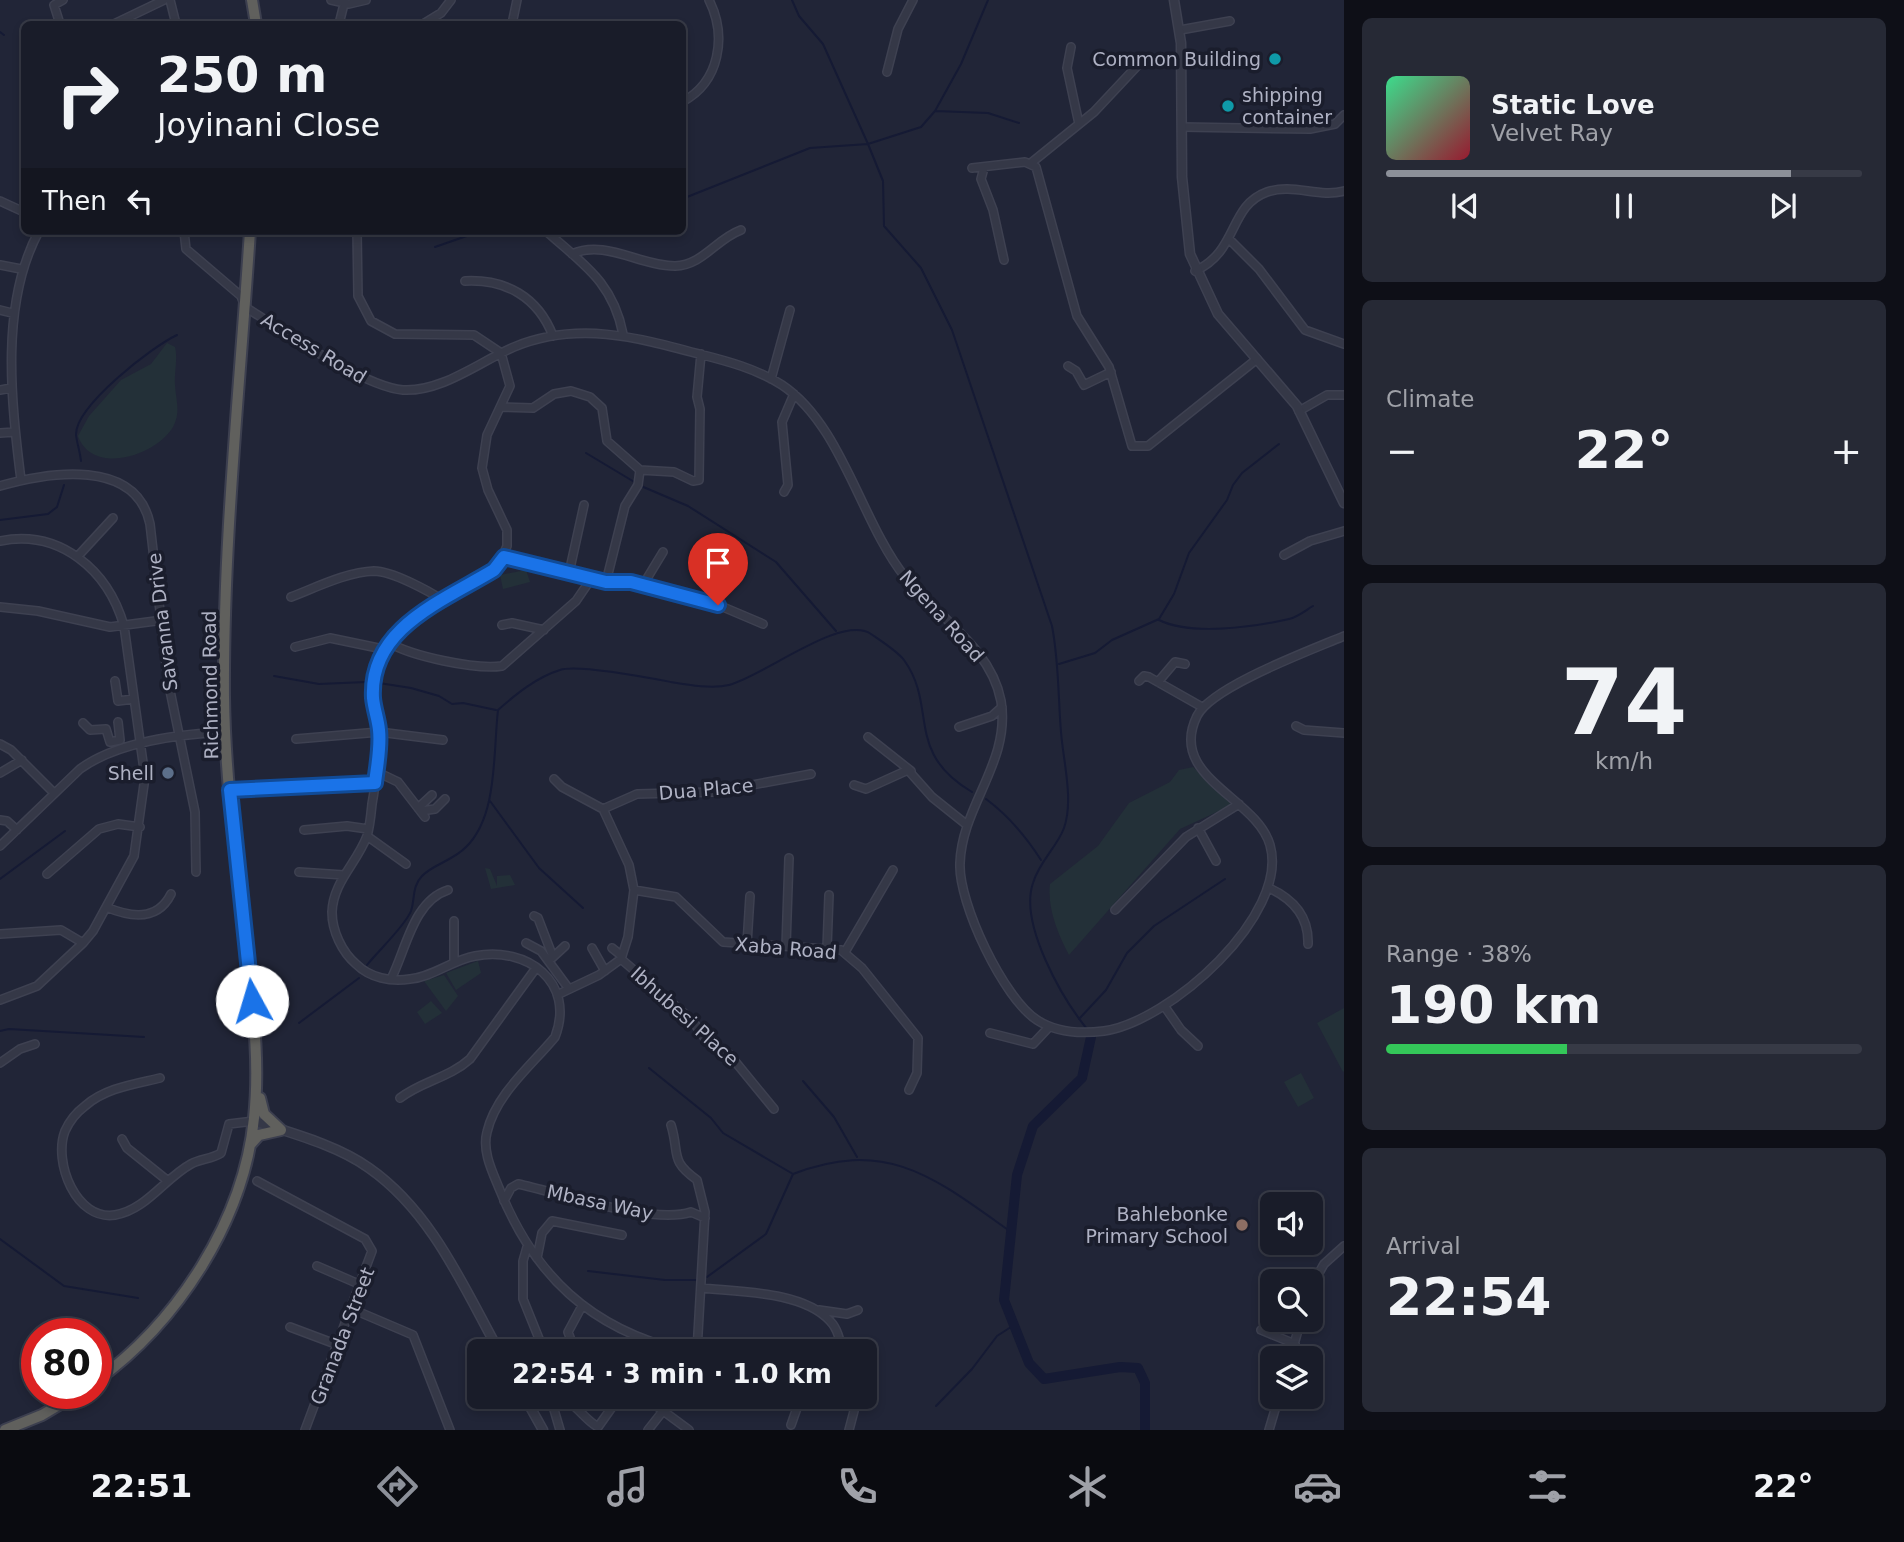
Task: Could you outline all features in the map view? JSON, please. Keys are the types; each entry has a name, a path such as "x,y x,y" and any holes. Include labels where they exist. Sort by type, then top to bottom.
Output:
{"highway":[{"path":"252,0 256,21"},
{"name":"Richmond Road","path":"112,1367 152,1332 206,1257 234,1197 254,1121 257,1078 225,732 226,592 250,235"},
{"path":"257,1078 261,1108 268,1119 281,1130"},
{"path":"249,1145 259,1135 281,1130"},
{"path":"5,1430 52,1409"}],"street":[{"path":"120,21 163,0"},
{"path":"170,0 175,21"},
{"path":"331,0 344,4 366,0"},
{"path":"427,21 441,13 451,0"},
{"path":"513,21 517,0"},
{"path":"686,99 704,84 712,71 717,54 719,29 709,0"},
{"path":"887,72 898,29 913,0"},
{"path":"1174,0 1180,30 1182,62 1184,219 1195,271 1218,314 1284,388 1299,411 1344,503"},
{"path":"59,21 54,9 60,1"},
{"path":"339,21 344,4"},
{"path":"1180,30 1230,20"},
{"path":"1071,47 1067,68 1079,124"},
{"path":"972,168 1031,163 1094,112 1139,64 1153,61 1182,62"},
{"path":"1182,127 1310,129 1335,124 1344,115"},
{"path":"1031,163 1042,180 1077,316 1111,372 1126,435 1132,446 1148,446 1257,359"},
{"path":"984,167 981,179 993,210 1004,260"},
{"path":"1195,271 1214,261 1247,206 1266,192 1289,189 1325,194 1344,191"},
{"path":"0,201 21,211"},
{"path":"572,254 593,250 676,266 700,259 724,236 741,230"},
{"path":"21,480 4,346 27,251 37,235"},
{"name":"Access Road","path":"184,235 186,249 241,296 245,307 359,376 388,388 407,390 436,384 501,353"},
{"path":"358,235 358,296 371,321 396,334 474,335 501,353 510,381 502,407 487,435 482,468 488,490 507,530 504,557 494,570 411,621 383,649 373,680 373,700 379,732 377,772 367,833 344,875 332,912 338,939 356,965 375,976 391,979 417,978 454,962 490,955 536,968 551,979 559,994 561,1011 555,1037 498,1103 485,1136 489,1162 504,1201 536,1259 582,1306 625,1333 644,1339"},
{"path":"550,235 612,295 623,334"},
{"path":"1229,239 1259,269 1305,330 1344,344"},
{"path":"0,265 22,269"},
{"path":"465,281 498,283 520,292 541,314 553,336"},
{"path":"0,310 12,313"},
{"path":"771,379 790,310"},
{"name":"Ngena Road","path":"501,353 553,336 584,332 623,334 738,364 771,379 794,394 818,422 904,576 979,653 992,675 1002,707 1001,741 996,762 967,825 960,862 965,905 1021,1007 1049,1027 1081,1033 1110,1030 1146,1018 1165,1007 1223,957 1269,888 1273,863 1268,838 1261,826 1209,780 1198,766 1192,737 1202,707"},
{"path":"502,407 533,408 554,394 575,391 590,397 602,408 609,443 640,470 674,472 696,481 699,477 700,409 697,397 701,354"},
{"path":"1068,366 1076,371 1085,385 1111,372"},
{"path":"0,390 11,388"},
{"path":"783,492 788,485 782,422 794,394"},
{"path":"1299,411 1326,395 1344,394"},
{"path":"0,433 15,432"},
{"path":"606,582 625,506 638,485 640,470"},
{"name":"Savanna Drive","path":"0,486 42,476 97,476 131,489 148,513 163,620 168,681 195,812 196,872"},
{"path":"569,573 584,505"},
{"path":"78,556 113,518"},
{"path":"1284,555 1310,541 1344,531"},
{"path":"0,541 18,538 39,541 78,556 105,582 124,626 145,777 134,856 83,943 37,986 0,1000"},
{"path":"643,585 663,552"},
{"path":"504,557 591,579 643,585 723,607 763,624"},
{"path":"291,597 334,580 375,571 419,587 444,601"},
{"path":"388,642 402,649 494,667 508,662 544,630 582,595 591,579"},
{"path":"0,607 38,611 110,628 163,620"},
{"path":"502,625 512,623 544,630"},
{"path":"1139,681 1146,676 1202,707 1221,692 1344,636"},
{"path":"295,647 330,638 383,649"},
{"path":"1158,682 1175,662 1185,664"},
{"path":"115,681 118,701 134,699"},
{"path":"959,727 990,718 1002,707"},
{"path":"83,723 90,730 106,729 110,742 120,740 118,722"},
{"path":"1296,726 1304,730 1344,733"},
{"path":"0,846 86,764 142,744 179,735 225,732"},
{"path":"296,739 379,732 443,740"},
{"path":"868,737 912,772 932,797 967,825"},
{"path":"0,744 22,760 54,793"},
{"path":"0,772 22,760"},
{"path":"854,785 866,789 902,771 912,772"},
{"path":"377,772 398,782 421,812"},
{"name":"Dua Place","path":"603,809 637,794 714,792 811,774"},
{"path":"554,779 562,787 603,809 629,865 634,890 621,957 605,971 559,994"},
{"path":"230,790 375,783"},
{"path":"421,812 432,794"},
{"path":"421,812 435,809 445,799"},
{"path":"1115,910 1176,846 1198,828 1239,804"},
{"path":"0,820 7,821 17,830"},
{"path":"47,874 99,829 118,824 140,827"},
{"path":"304,830 347,826 367,833 406,864"},
{"path":"1198,828 1216,861"},
{"path":"786,946 789,858"},
{"path":"845,952 893,870"},
{"path":"299,872 344,875"},
{"path":"1269,888 1298,907 1305,922 1308,944"},
{"path":"391,979 421,912 433,896 448,890"},
{"name":"Xaba Road","path":"634,890 672,895 718,940 827,948 845,952 918,1038 917,1073 909,1090"},
{"path":"106,907 130,917 142,916 163,905 171,894"},
{"path":"827,948 830,895"},
{"path":"747,944 750,896"},
{"path":"534,916 540,922 552,960 569,989"},
{"path":"454,921 454,962"},
{"path":"0,934 56,929 67,931 83,943"},
{"path":"526,943 538,948 552,960"},
{"path":"552,960 565,946"},
{"path":"592,948 605,971"},
{"name":"Ibhubesi Place","path":"612,948 692,1020 704,1037 729,1054 774,1109"},
{"path":"400,1098 417,1086 456,1070 470,1059 536,968"},
{"path":"1165,1007 1181,1030 1198,1046"},
{"path":"990,1033 1033,1044 1049,1027"},
{"path":"0,1063 20,1049 35,1044"},
{"path":"160,1078 117,1088 87,1104 66,1130 62,1146 65,1168 72,1190 92,1212 105,1215 125,1212 190,1165 221,1153 229,1124 254,1121 367,1166 412,1205 447,1257 492,1339"},
{"path":"671,1125 677,1145 675,1158 681,1170 698,1182 705,1218 698,1339"},
{"path":"122,1139 127,1148 168,1181"},
{"name":"Granada Street","path":"257,1181 365,1239 370,1245 372,1258 306,1430"},
{"name":"Mbasa Way","path":"504,1201 511,1188 519,1184 634,1210 677,1217 691,1212 705,1218"},
{"path":"536,1259 542,1234 552,1221 622,1235"},
{"path":"1321,1269 1344,1246"},
{"path":"527,1247 523,1261 523,1299 539,1339"},
{"path":"317,1266 361,1285"},
{"path":"701,1288 762,1293 818,1310 850,1314 858,1310"},
{"path":"571,1339 568,1332 582,1306"},
{"path":"352,1309 413,1335 450,1430"},
{"path":"818,1310 832,1322 838,1339"},
{"path":"290,1327 338,1345"},
{"path":"1266,1332 1295,1344 1298,1332"},
{"path":"531,1409 543,1430"},
{"path":"554,1409 560,1430"},
{"path":"579,1409 598,1427 611,1409"},
{"path":"791,1425 797,1409"},
{"path":"849,1430 854,1409"},
{"path":"1269,1430 1275,1409"},
{"path":"649,1430 663,1410 690,1430"}],"shaded area":[{"path":"167,343 175,347 176,352 177,411 173,427 165,437 139,453 110,458 96,456 85,448 78,436 89,416 121,380 151,364"},
{"path":"526,570 530,582 503,589 500,575"},
{"path":"1193,767 1232,805 1180,829 1069,955 1057,930 1050,884 1098,846 1129,803 1170,782 1179,770"},
{"path":"485,868 490,869 497,886 497,876 510,875 515,885 491,889"},
{"path":"478,961 481,973 456,990 446,973"},
{"path":"444,975 458,996 446,1011 424,981"},
{"path":"431,1001 442,1013 425,1024 417,1012"},
{"path":"1344,1008 1344,1071 1343,1072 1317,1023"},
{"path":"1301,1073 1314,1098 1298,1107 1284,1082"}],"waterway":[{"path":"792,0 799,16 823,44 868,144 883,181 884,226 921,268 952,330 1052,626 1068,805 1064,828 1036,875 1030,900 1032,919 1045,960 1066,999 1087,1029"},
{"path":"686,197 810,148 868,144 921,127 935,111 961,64 988,0"},
{"path":"0,32 4,35"},
{"path":"935,111 988,113 1019,123"},
{"path":"435,247 470,235"},
{"path":"81,461 76,435 79,423 88,409 117,378 151,351 177,335"},
{"path":"1059,664 1095,653 1112,640 1159,619 1174,594 1189,553 1227,500 1233,485 1242,473 1279,444"},
{"path":"586,453 636,483"},
{"path":"0,520 48,514 57,507 64,485"},
{"path":"641,486 688,506 776,562 836,631"},
{"path":"1159,620 1188,628 1241,627 1292,618 1313,606"},
{"path":"367,965 408,917 417,884 422,876 461,852 484,819 492,783 498,710 519,692 560,670 597,670 708,687 722,686 744,679 822,639 841,632 858,630 871,634 904,660 914,678 925,729 937,761 951,777 972,792"},
{"path":"274,676 319,684 366,682"},
{"path":"379,683 439,696 452,704 463,703 496,710"},
{"path":"986,799 1016,827 1041,860"},
{"path":"490,801 539,868 583,908"},
{"path":"0,879 65,831"},
{"path":"1079,1019 1106,990 1127,953 1154,926 1225,879"},
{"path":"299,1023 359,978"},
{"path":"0,1031 9,1029 144,1037"},
{"path":"1091,1037 1082,1078 1033,1126 1017,1175 1004,1300 1029,1363 1044,1379 1120,1367 1138,1368 1145,1383 1145,1430"},
{"path":"649,1068 711,1118 723,1133 793,1174 827,1164 857,1160 884,1162 909,1169 934,1181 959,1195 1011,1232"},
{"path":"803,1081 834,1117 857,1157"},
{"path":"707,1277 766,1234 793,1174"},
{"path":"0,1239 64,1286 138,1298"},
{"path":"588,1271 665,1280 696,1280"},
{"path":"936,1406 972,1369 997,1336 1014,1325"}],"place":[{"name":"Common Building","path":"1275,59"},
{"name":"shipping container","path":"1228,106"},
{"name":"Shell","path":"168,773"},
{"name":"Bahlebonke Primary School","path":"1242,1225"}],"route":[{"path":"252,1001 230,790 375,783 379,732 373,700 373,680 383,649 395,633 494,570 504,557 606,582 631,582 718,605"}]}
